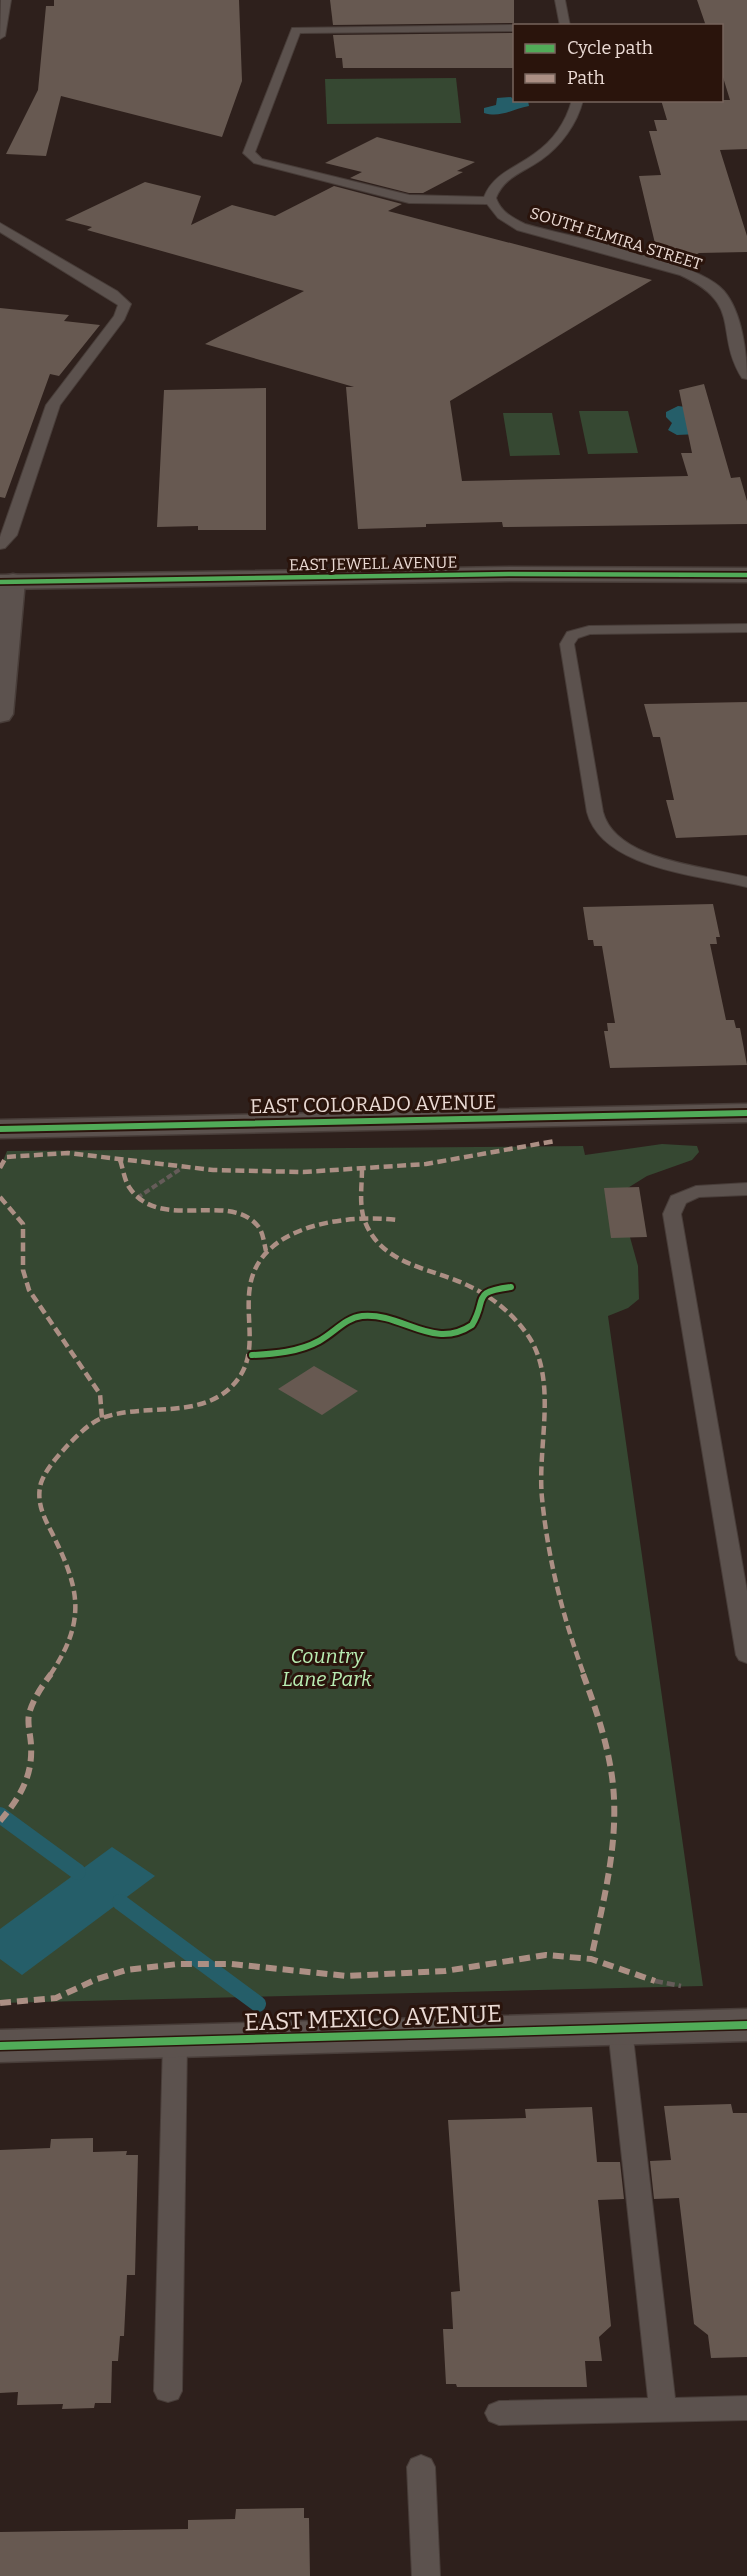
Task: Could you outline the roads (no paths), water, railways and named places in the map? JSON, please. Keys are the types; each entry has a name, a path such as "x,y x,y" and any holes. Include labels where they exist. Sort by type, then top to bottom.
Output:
{"street":[{"name":"EAST JEWELL AVENUE","path":"6,582 509,574 747,575"},
{"path":"0,714 6,582"},
{"name":"EAST COLORADO AVENUE","path":"0,1129 747,1113"},
{"name":"EAST MEXICO AVENUE","path":"0,2046 747,2025"}],"lane":[{"path":"0,36 6,0"},
{"path":"560,0 566,24"},
{"path":"513,28 296,30 249,153 258,161 409,199 490,201 497,184 537,157 559,136 573,116 577,102"},
{"name":"SOUTH ELMIRA STREET","path":"490,201 499,214 521,227 677,270 707,283 721,297 747,375"},
{"path":"0,227 113,294 125,304 120,317 52,407 10,535 0,545"},
{"path":"747,628 589,630 572,635 567,644 595,812 600,829 612,841 634,852 747,882"},
{"path":"747,1189 706,1191 682,1197 673,1208 672,1220 747,1655"},
{"path":"620,2029 663,2409"},
{"path":"168,2391 175,2042"},
{"path":"499,2413 747,2408"},
{"path":"421,2467 426,2576"}],"water":[{"path":"511,97 513,102 528,102 529,106 501,114 484,113 484,108 496,105 497,98"},
{"path":"678,406 694,408 698,434 677,435 668,430 672,423 666,417 666,412"},
{"path":"112,1847 155,1876 22,1975 0,1959 0,1929"}],"waterway":[{"path":"0,1815 78,1872"},
{"path":"120,1902 258,2004"}],"park label":[{"name":"Country Lane Park","path":"327,1668"}]}
